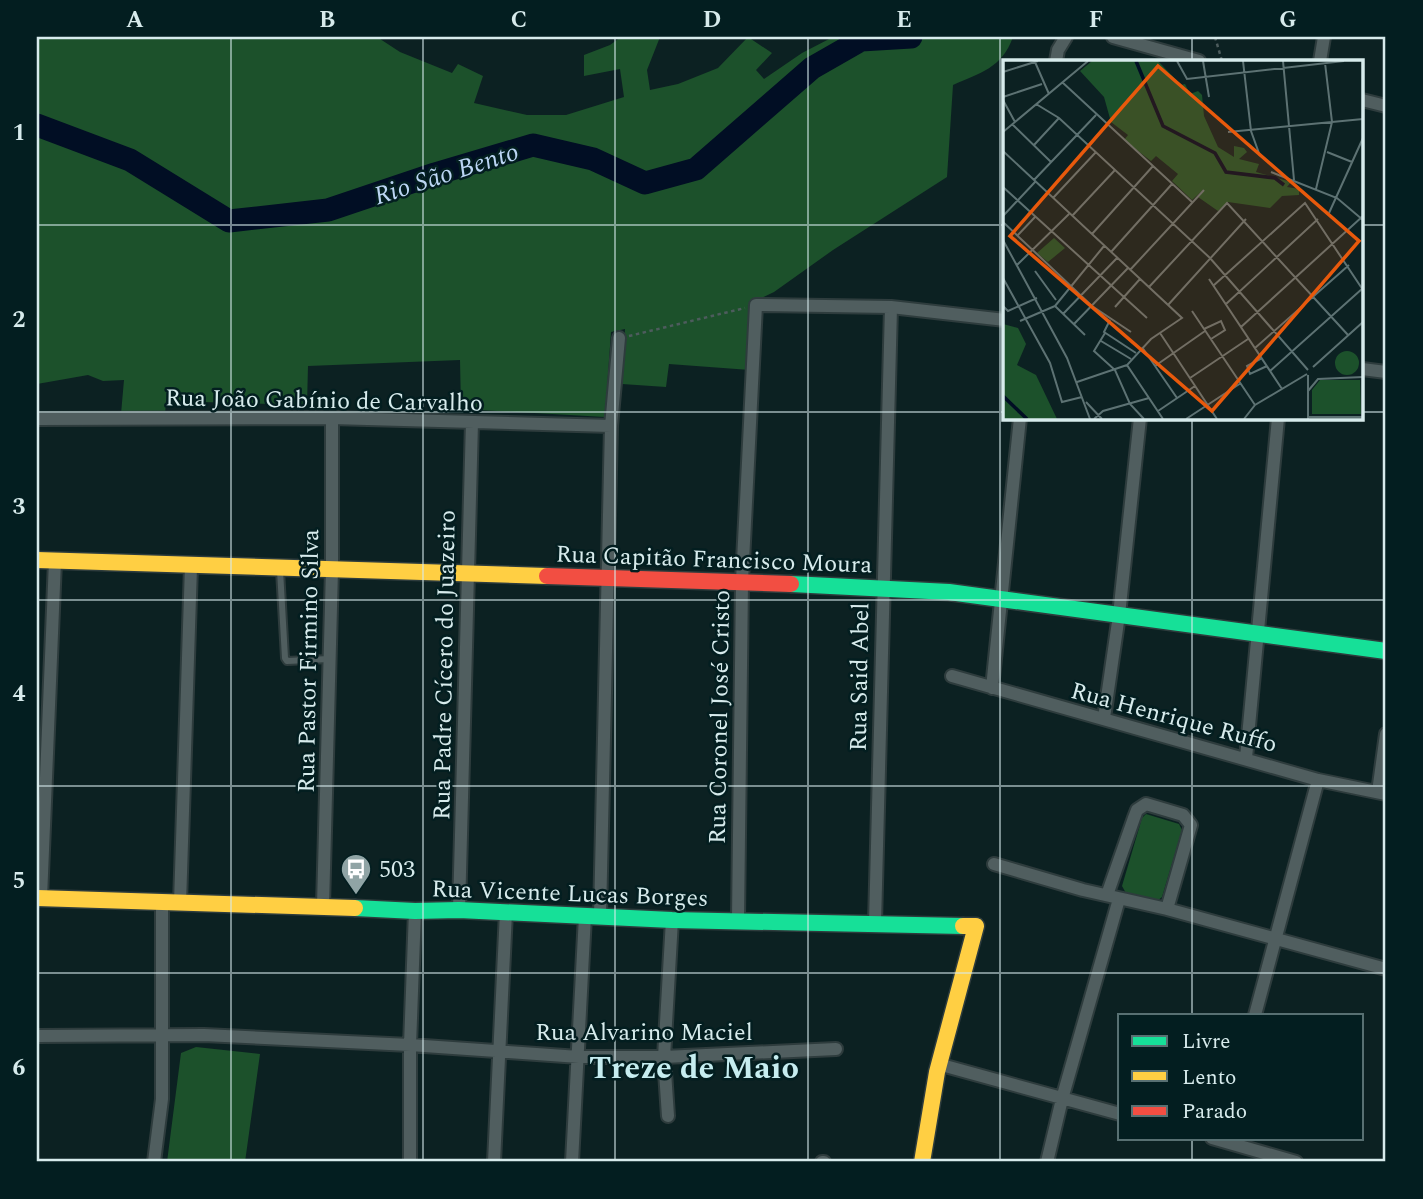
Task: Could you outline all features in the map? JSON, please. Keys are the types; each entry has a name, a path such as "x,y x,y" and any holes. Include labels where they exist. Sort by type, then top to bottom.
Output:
{"main road":[{"name":"Rua Capitão Francisco Moura","path":"37,560 883,587 949,592 1386,651"},
{"name":"Rua Vicente Lucas Borges","path":"39,898 415,911 459,910 672,920 976,926 938,1064"},
{"path":"922,1162 926,1120 938,1064"}],"street":[{"path":"1056,60 1058,50 1066,37"},
{"path":"1113,37 1134,41 1178,59"},
{"path":"1320,60 1324,37"},
{"path":"1364,100 1386,106"},
{"path":"756,305 891,307 1003,320"},
{"name":"Rua Coronel José Cristo","path":"738,920 742,581 756,305"},
{"name":"Rua Said Abel","path":"875,923 891,307"},
{"path":"572,1162 593,916 611,426 619,338"},
{"path":"1364,369 1386,372"},
{"name":"Rua João Gabínio de Carvalho","path":"37,419 332,418 611,426"},
{"name":"Rua Pastor Firmino Silva","path":"323,906 332,569 332,418"},
{"path":"992,688 1020,420"},
{"path":"1104,718 1119,615 1140,420"},
{"path":"1246,758 1278,420"},
{"name":"Rua Padre Cícero do Juazeiro","path":"459,910 472,422"},
{"path":"39,898 55,561"},
{"path":"180,903 191,566"},
{"name":"Rua Henrique Ruffo","path":"952,676 1318,780 1382,793"},
{"path":"1382,793 1386,734"},
{"path":"1255,1014 1318,780"},
{"path":"1047,1162 1134,818 1138,810 1146,804 1182,815 1191,825 1167,909"},
{"path":"994,864 1386,970"},
{"path":"154,1162 162,1099 162,903"},
{"path":"410,1162 410,1045 415,911"},
{"path":"494,1162 506,912"},
{"path":"668,1116 664,1057 672,920"},
{"name":"Rua Alvarino Maciel","path":"37,1036 204,1035 501,1050 579,1057 664,1057 835,1049"},
{"path":"938,1064 1118,1113"},
{"path":"1223,1140 1267,1158 1296,1162"}],"lane":[{"path":"280,568 285,658 287,661 329,659"}],"path":[{"path":"1216,37 1222,60"},
{"path":"619,338 756,305"}],"green space":[{"path":"37,37 377,37 400,52 452,73 458,64 483,76 474,103 527,115 566,115 624,97 620,69 584,76 584,55 610,45 621,37 660,37 647,70 650,90 678,84 718,68 748,37 772,53 756,70 764,79 802,53 833,37 1013,37 996,63 953,85 947,177 833,250 774,292 755,301 750,370 669,364 666,387 622,384 625,329 611,332 605,417 461,409 460,360 308,366 307,405 166,401 165,415 121,414 124,380 103,381 88,375 37,384"},
{"path":"1146,814 1179,824 1182,830 1162,897 1156,902 1127,895 1122,886 1142,818"},
{"path":"196,1047 260,1054 245,1162 167,1162 181,1053"}],"waterway":[{"name":"Rio São Bento","path":"37,125 130,160 229,221 328,210 533,145 593,159 645,183 696,169 812,68 861,40 911,37"}],"traffic: fast":[{"path":"791,584 949,592 1386,651"},
{"path":"355,908 672,920 963,926"}],"traffic: slow":[{"path":"37,560 547,576"},
{"path":"37,898 355,908"},
{"path":"922,1162 937,1072 976,926 963,926"}],"traffic: jam":[{"path":"547,576 791,584"}],"place":[{"name":"503","path":"356,896"}],"district":[{"name":"Treze de Maio","path":"694,1067"}]}
